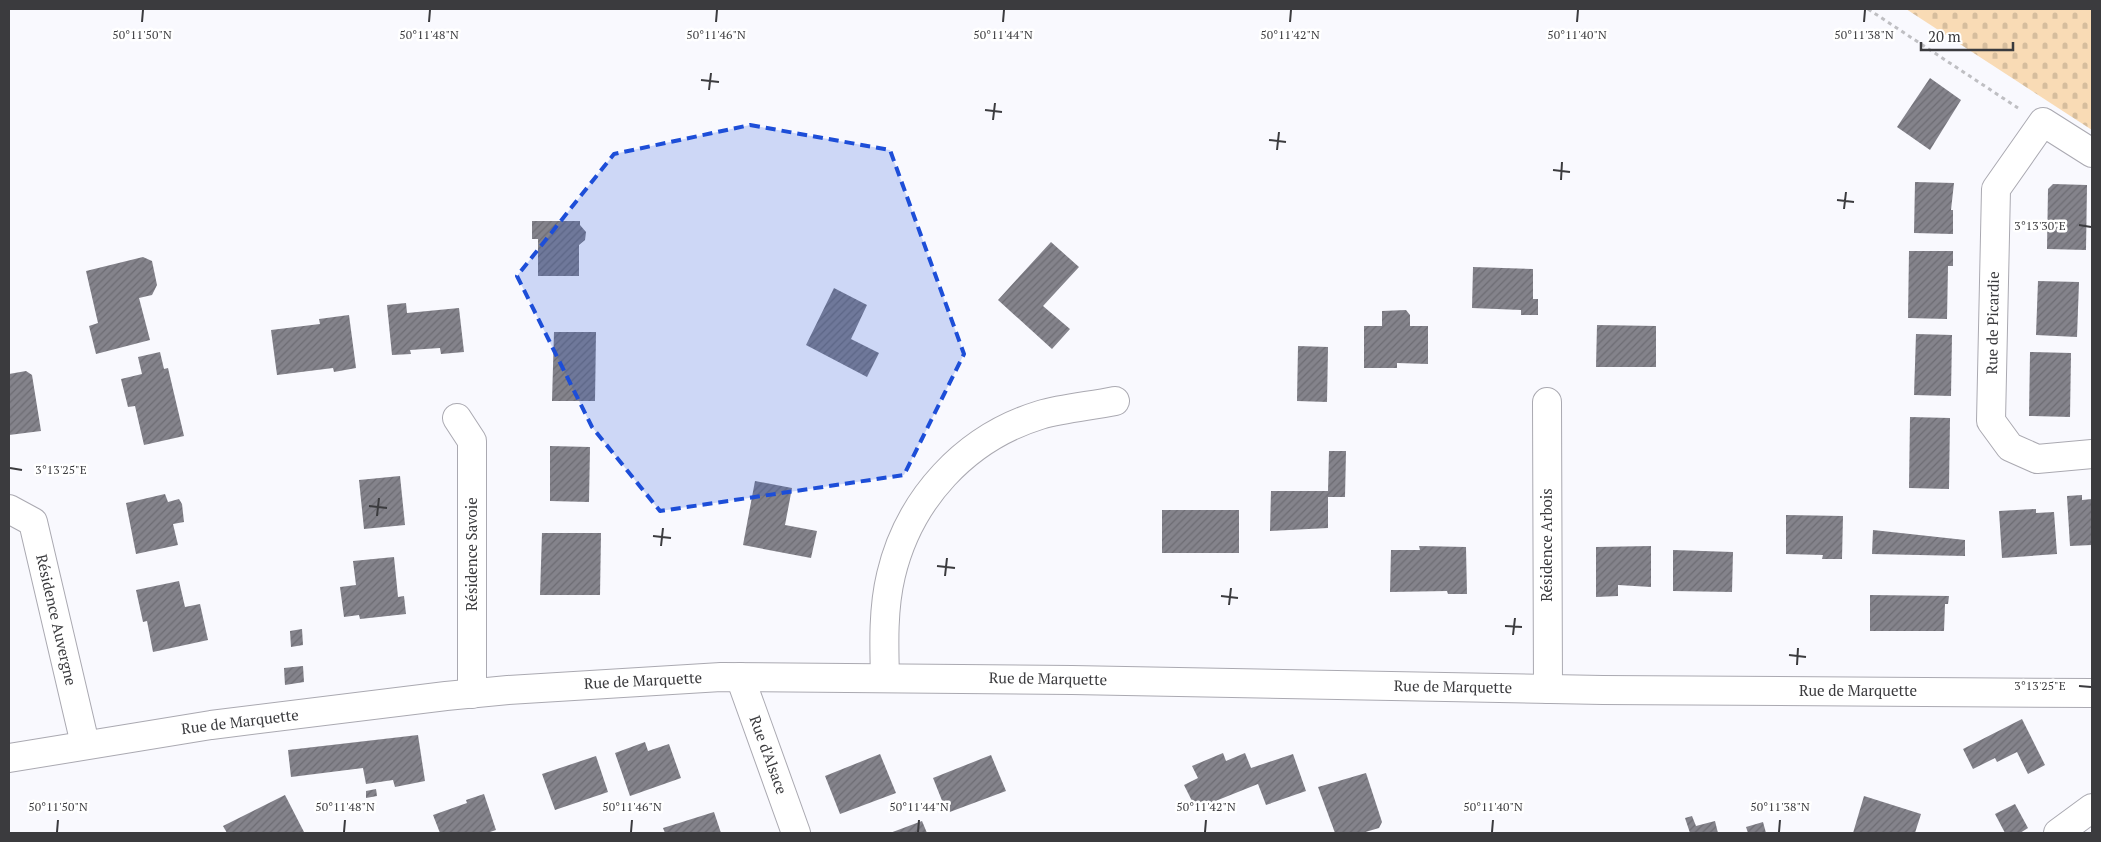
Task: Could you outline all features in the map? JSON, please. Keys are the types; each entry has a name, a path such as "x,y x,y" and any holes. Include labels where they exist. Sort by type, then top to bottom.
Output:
{"street":[{"path":"2043,122 2092,153"},
{"name":"Rue de Picardie","path":"2043,122 1996,189 1991,421 2010,447 2037,459 2092,454"},
{"path":"885,678 886,608 890,576 908,525 934,486 965,455 1013,427 1040,415 1115,401"},
{"name":"Résidence Arbois","path":"1547,402 1548,689"},
{"name":"Résidence Savoie","path":"457,418 472,441 472,694"},
{"name":"Résidence Auvergne","path":"9,509 33,522 85,744"},
{"name":"Rue de Marquette","path":"9,758 85,744 211,725 472,694 641,680 740,677 885,678 1548,689 2092,693"},
{"name":"Rue d'Alsace","path":"740,677 796,833"},
{"path":"2058,833 2092,808"}],"path":[{"path":"1868,9 2043,122"}],"highlighted area":[{"path":"750,125 890,150 964,354 904,475 660,511 592,427 517,276 614,154"}],"green space":[{"path":"1906,9 2092,9 2092,130"}],"building":[{"path":"1930,78 1961,100 1930,150 1897,127"},
{"path":"1915,182 1954,183 1951,210 1953,210 1953,234 1914,233"},
{"path":"2053,184 2087,185 2086,250 2047,249 2048,189"},
{"path":"532,221 580,221 580,225 586,232 585,240 579,245 579,276 538,276 538,239 532,239"},
{"path":"1051,242 1079,267 1043,306 1070,329 1052,349 998,300"},
{"path":"1909,251 1953,251 1953,266 1948,266 1947,319 1908,318"},
{"path":"143,257 152,261 157,285 152,295 139,298 150,340 96,354 89,326 98,323 86,271"},
{"path":"1473,267 1533,269 1533,299 1538,299 1538,315 1521,315 1521,310 1472,308"},
{"path":"2038,281 2079,282 2077,337 2036,335"},
{"path":"834,288 867,305 851,339 879,353 867,377 806,345"},
{"path":"406,303 407,313 459,308 464,352 441,354 440,348 410,350 411,354 392,355 387,305"},
{"path":"1406,310 1410,315 1410,326 1428,326 1428,364 1397,363 1397,368 1364,368 1364,326 1382,326 1382,311"},
{"path":"349,315 356,368 334,372 333,368 277,375 271,330 320,324 319,319"},
{"path":"1597,325 1656,326 1656,367 1596,367"},
{"path":"554,332 596,332 595,401 552,401"},
{"path":"1916,334 1952,335 1951,396 1914,395"},
{"path":"1298,346 1328,347 1327,402 1297,401"},
{"path":"160,352 164,369 168,368 184,436 144,445 135,406 128,407 121,379 142,374 138,357"},
{"path":"2030,352 2071,353 2070,417 2029,416"},
{"path":"26,371 32,375 41,431 9,435 9,374"},
{"path":"1910,417 1950,418 1949,489 1909,488"},
{"path":"550,446 590,447 589,502 550,501"},
{"path":"1329,451 1346,451 1345,497 1328,497 1328,528 1270,531 1271,491 1328,491"},
{"path":"400,476 405,525 364,529 359,480"},
{"path":"755,481 792,488 785,525 817,531 811,558 743,545"},
{"path":"165,494 168,502 179,499 182,504 184,522 173,524 178,545 136,554 126,503"},
{"path":"2082,495 2082,500 2092,499 2092,545 2070,546 2067,496"},
{"path":"2036,509 2036,513 2054,512 2057,554 2002,558 1999,511"},
{"path":"1162,510 1239,510 1239,553 1162,553"},
{"path":"1786,515 1843,516 1842,559 1822,559 1823,555 1786,554"},
{"path":"1873,530 1965,540 1965,556 1872,554"},
{"path":"542,533 601,533 600,595 540,595"},
{"path":"1419,546 1466,547 1467,594 1448,594 1447,591 1390,592 1391,550 1420,550"},
{"path":"1651,546 1651,587 1618,585 1618,596 1596,597 1596,547"},
{"path":"1673,550 1733,552 1732,592 1673,591"},
{"path":"394,557 398,597 404,596 406,614 360,619 359,615 344,617 340,587 356,585 353,561"},
{"path":"179,581 185,607 200,604 208,640 153,652 147,621 143,622 136,590"},
{"path":"1870,595 1949,596 1948,604 1945,604 1944,631 1870,631"},
{"path":"302,629 303,645 291,647 290,631"},
{"path":"303,666 304,682 285,685 284,668"},
{"path":"2022,719 2045,765 2028,774 2017,752 1997,762 1995,758 1973,769 1963,749"},
{"path":"418,735 425,781 395,787 393,780 366,784 363,768 291,777 288,750"},
{"path":"645,742 648,751 669,744 681,778 630,796 615,753"},
{"path":"1223,753 1226,761 1245,753 1251,768 1293,754 1306,791 1266,805 1258,784 1208,804 1207,801 1195,807 1184,785 1198,778 1192,766"},
{"path":"880,754 896,793 840,814 825,776"},
{"path":"991,755 1006,791 947,813 933,778"},
{"path":"596,756 608,792 555,810 542,774"},
{"path":"1366,773 1382,822 1379,828 1362,833 1335,833 1318,787"},
{"path":"376,789 377,796 366,798 366,791"},
{"path":"484,794 496,830 487,833 440,833 433,815 467,803 466,800"},
{"path":"285,795 304,832 227,833 223,826"},
{"path":"1864,796 1921,814 1915,833 1853,833"},
{"path":"2015,804 2028,828 2020,833 2005,833 1995,814"},
{"path":"714,812 721,833 665,833 663,828"},
{"path":"1692,816 1696,826 1715,821 1718,833 1690,833 1685,818"},
{"path":"922,821 927,833 890,833"},
{"path":"1763,822 1766,833 1748,833 1746,827"}]}
